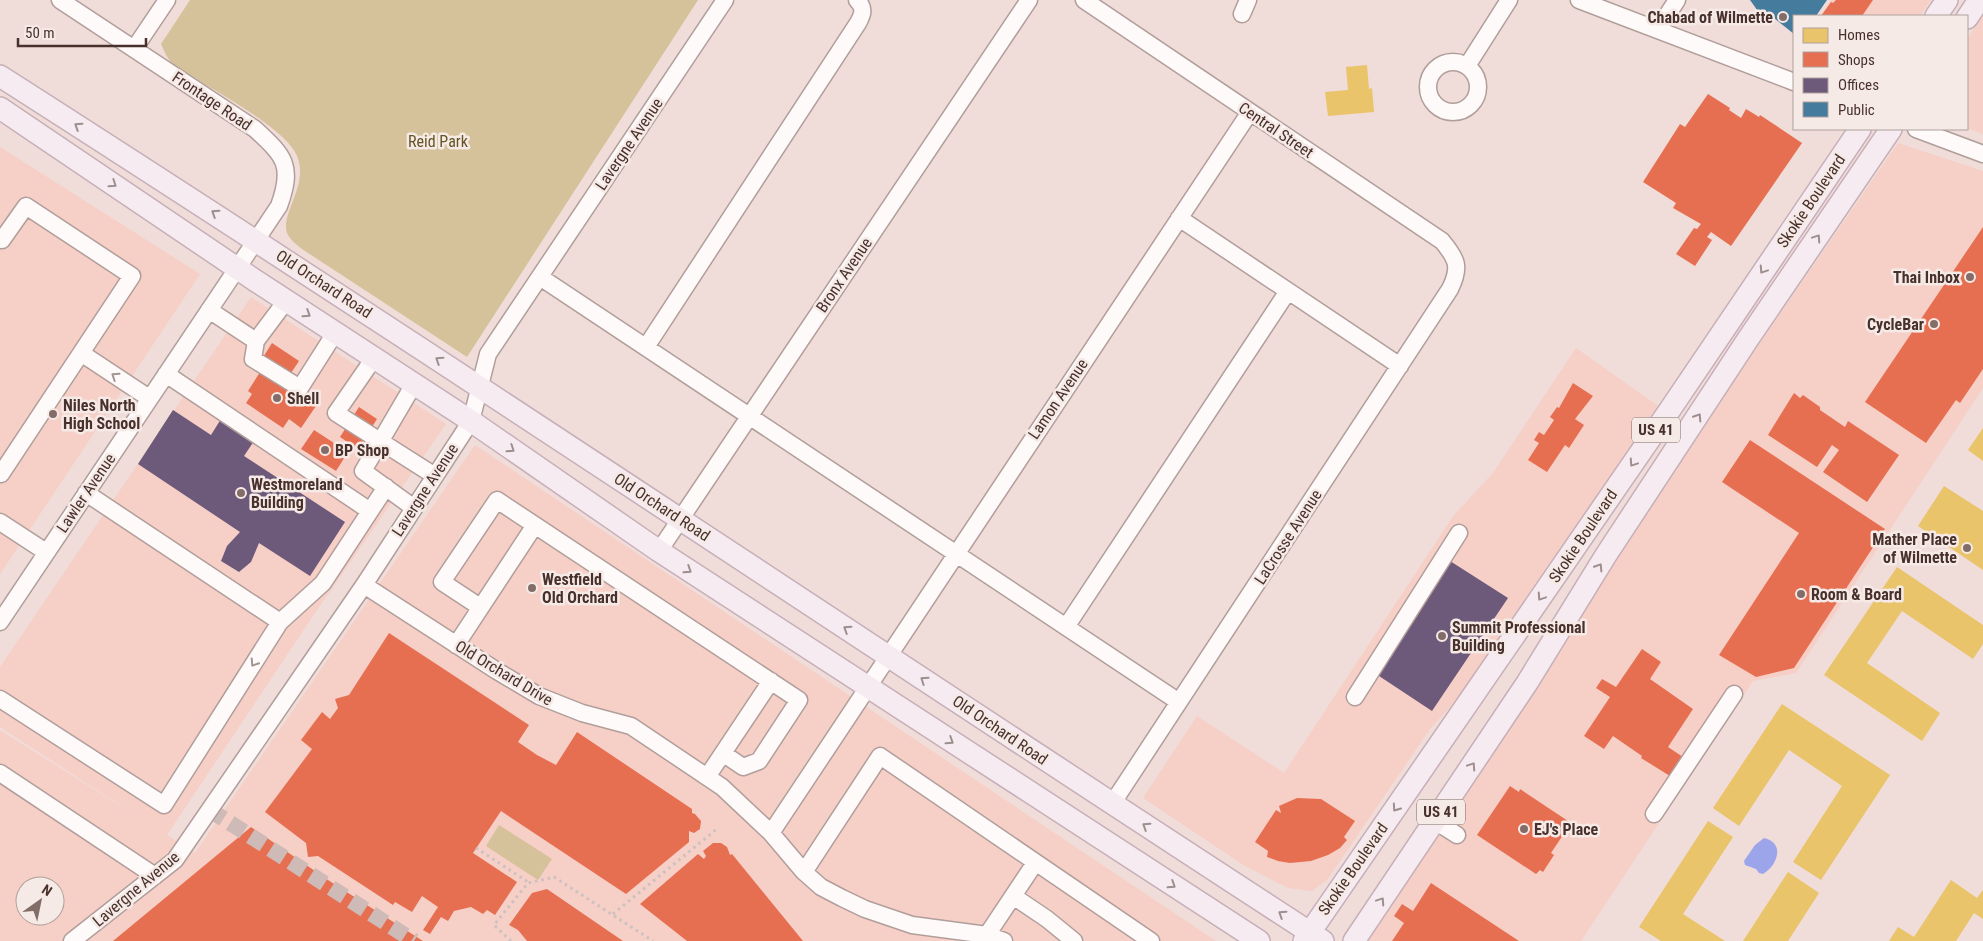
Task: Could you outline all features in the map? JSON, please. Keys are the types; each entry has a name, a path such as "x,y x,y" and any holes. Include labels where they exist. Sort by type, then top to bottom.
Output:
{"main road":[{"path":"1937,15 1947,0"},
{"path":"1968,16 1979,0"},
{"name":"Old Orchard Road","path":"0,76 480,386 1312,938"},
{"path":"0,108 237,268 471,421 659,551 1259,941"},
{"name":"Skokie Boulevard","path":"1312,938 1859,130"},
{"name":"Skokie Boulevard","path":"1354,941 1527,683 1606,555 1748,339 1890,130"}],"street":[{"name":"Frontage Road","path":"60,0 254,129 276,148 286,166 287,186 279,206 256,240"},
{"path":"134,49 166,0"},
{"name":"Lavergne Avenue","path":"72,941 175,860 364,585 471,421 488,354 725,0"},
{"path":"646,347 858,23 864,10 857,0"},
{"name":"Bronx Avenue","path":"659,551 1029,0"},
{"name":"Central Street","path":"1084,0 1442,242 1454,255 1457,268"},
{"path":"1467,66 1509,0"},
{"path":"1579,0 1793,82"},
{"path":"1658,29 1677,0"},
{"name":"Lamon Avenue","path":"867,687 1250,112"},
{"path":"1919,130 1983,154"},
{"path":"0,238 2,240 26,206 132,276 0,473"},
{"path":"1179,218 1400,366"},
{"name":"Lawler Avenue","path":"0,622 256,240"},
{"name":"LaCrosse Avenue","path":"1112,804 1450,289 1456,279 1457,268"},
{"path":"540,277 1179,702"},
{"path":"1066,627 1288,291"},
{"path":"286,300 256,341 252,359 300,388 336,333"},
{"path":"209,310 256,341"},
{"path":"81,353 150,398"},
{"path":"374,358 336,413 435,476"},
{"path":"166,374 370,511"},
{"path":"414,384 364,471 414,508"},
{"path":"0,699 164,805 280,622 323,583 386,487"},
{"path":"86,493 280,622"},
{"path":"480,608 442,582 497,500 799,700 759,761 744,767 724,754"},
{"path":"0,522 46,552"},
{"path":"456,645 535,525"},
{"path":"1355,697 1459,533"},
{"name":"Old Orchard Drive","path":"364,585 539,696 582,713 631,726 722,787 771,833 804,872 821,887 886,917 930,928 987,935 1004,941"},
{"path":"706,778 724,754 771,681"},
{"path":"771,833 867,687"},
{"path":"1654,814 1734,694"},
{"path":"804,872 880,756 1151,941"},
{"path":"0,773 155,876"},
{"path":"1435,821 1457,835"},
{"path":"987,935 1035,863"},
{"path":"1013,896 1047,919 1074,941"}],"path":[{"path":"613,914 718,828"},
{"path":"476,848 528,883"},
{"path":"510,941 494,925 528,883 554,877 654,941"}],"shaded area":[{"path":"1831,0 1931,0 1921,15 1821,15"},
{"path":"1983,15 1983,134 1968,128 1968,38"},
{"path":"1898,143 1983,171 1983,388 1796,673 1753,681 1581,941 1367,941 1715,408"},
{"name":"Niles North High School","path":"0,147 200,274 0,574"},
{"name":"Westfield Old Orchard","path":"251,297 446,424 315,613 167,835 195,853 475,445 1216,941 0,941 0,730 146,822 0,727 0,667"},
{"path":"1576,348 1658,406 1583,520 1460,696 1430,729 1327,880 1312,891 1288,888 1245,866 1143,798 1197,716 1284,773 1454,515 1493,473"}],"green space":[{"name":"Reid Park","path":"190,0 698,0 467,357 302,249 290,238 286,225 300,174 295,152 277,132 264,122 172,64 161,44"},
{"path":"499,825 552,859 538,880 486,846"}],"water":[{"path":"1764,838 1775,845 1777,855 1772,866 1763,874 1745,865 1744,861 1755,845"}],"building: Homes":[{"path":"1367,65 1369,89 1372,88 1374,112 1328,116 1325,92 1348,90 1346,67"},
{"path":"1983,428 1983,461 1968,450"},
{"name":"Mather Place of Wilmette","path":"1944,486 1983,511 1983,570 1918,526"},
{"path":"1897,567 1983,625 1983,644 1973,659 1902,611 1867,663 1940,713 1922,741 1824,675"},
{"path":"1782,704 1890,775 1821,880 1793,862 1842,786 1789,750 1739,826 1713,808"},
{"path":"1708,821 1733,837 1683,914 1725,941 1661,941 1639,927"},
{"path":"1788,872 1819,893 1788,941 1743,941"},
{"path":"1951,880 1977,898 1983,890 1983,919 1974,913 1956,941 1889,941 1898,927 1914,937"}],"building: Shops":[{"path":"1836,0 1873,0 1863,15 1822,15 1831,2 1833,3"},
{"path":"1708,94 1730,108 1729,110 1741,118 1746,109 1759,117 1760,115 1802,143 1731,246 1711,232 1707,237 1712,240 1695,266 1676,254 1694,228 1697,229 1701,224 1673,208 1676,203 1643,182 1680,124 1685,127"},
{"path":"1983,227 1983,369 1960,403 1956,400 1926,443 1865,402"},
{"name":"Shell","path":"272,343 299,361 289,376 262,359"},
{"name":"Shell","path":"262,369 316,406 301,428 289,419 283,428 246,403 252,394 248,391"},
{"path":"1573,383 1593,396 1575,419 1584,425 1569,448 1565,445 1547,472 1528,460 1539,443 1534,440 1539,432 1544,435 1554,420 1550,417 1557,407 1559,408"},
{"path":"1794,393 1800,398 1803,395 1820,407 1820,410 1845,427 1848,421 1899,455 1867,502 1823,472 1839,450 1832,445 1817,467 1768,435"},
{"path":"359,407 377,419 358,449 340,437"},
{"name":"BP Shop","path":"314,430 348,452 336,471 301,449"},
{"name":"Room & Board","path":"1750,440 1885,529 1794,668 1756,677 1719,655 1799,533 1722,482"},
{"path":"389,633 529,725 518,742 537,755 556,765 577,732 692,809 692,813 701,821 700,829 694,833 689,831 689,842 626,894 501,811 473,853 517,882 495,915 487,910 483,914 471,907 454,911 448,921 441,917 430,934 423,930 438,907 422,896 412,912 395,902 393,905 318,856 308,857 306,843 265,812 312,749 301,740 322,712 330,719 338,708 335,699 349,695"},
{"path":"1642,649 1661,662 1650,679 1693,709 1668,747 1683,757 1670,776 1641,758 1642,756 1613,736 1604,749 1584,736 1610,697 1596,688 1602,679 1616,687"},
{"name":"EJ's Place","path":"1510,786 1519,792 1520,789 1571,823 1551,853 1554,855 1543,872 1540,870 1536,874 1477,835"},
{"path":"1297,798 1321,799 1355,821 1344,837 1347,840 1340,848 1328,855 1311,861 1290,863 1267,857 1268,851 1255,842 1276,810 1281,813 1279,806"},
{"path":"251,827 328,880 423,941 113,941"},
{"path":"713,843 721,843 727,847 730,855 732,854 803,941 687,941 640,904 698,854 704,859 706,856 703,851"},
{"path":"1431,883 1519,941 1392,941 1404,923 1394,916 1402,904 1413,911"},
{"path":"547,889 623,941 527,941 518,930 509,925 532,893"}],"building: Offices":[{"name":"Westmoreland Building","path":"173,410 211,435 221,419 254,441 244,456 345,522 310,576 259,543 251,562 239,572 221,561 227,546 240,532 138,464"},
{"name":"Summit Professional Building","path":"1450,561 1508,598 1432,711 1376,674"}],"building: Public":[{"name":"Chabad of Wilmette","path":"1750,0 1827,0 1817,15 1793,15 1793,33 1769,14 1766,17 1760,14"}],"tunnel":[{"path":"210,810 414,941"}],"place":[{"name":"Chabad of Wilmette","path":"1783,17"},
{"name":"Thai Inbox","path":"1970,277"},
{"name":"CycleBar","path":"1934,324"},
{"name":"Shell","path":"277,398"},
{"name":"Niles North High School","path":"53,414"},
{"name":"BP Shop","path":"325,450"},
{"name":"Westmoreland Building","path":"241,493"},
{"name":"Mather Place of Wilmette","path":"1967,548"},
{"name":"Westfield Old Orchard","path":"532,588"},
{"name":"Room & Board","path":"1801,594"},
{"name":"Summit Professional Building","path":"1442,636"},
{"name":"EJ's Place","path":"1524,829"}]}
